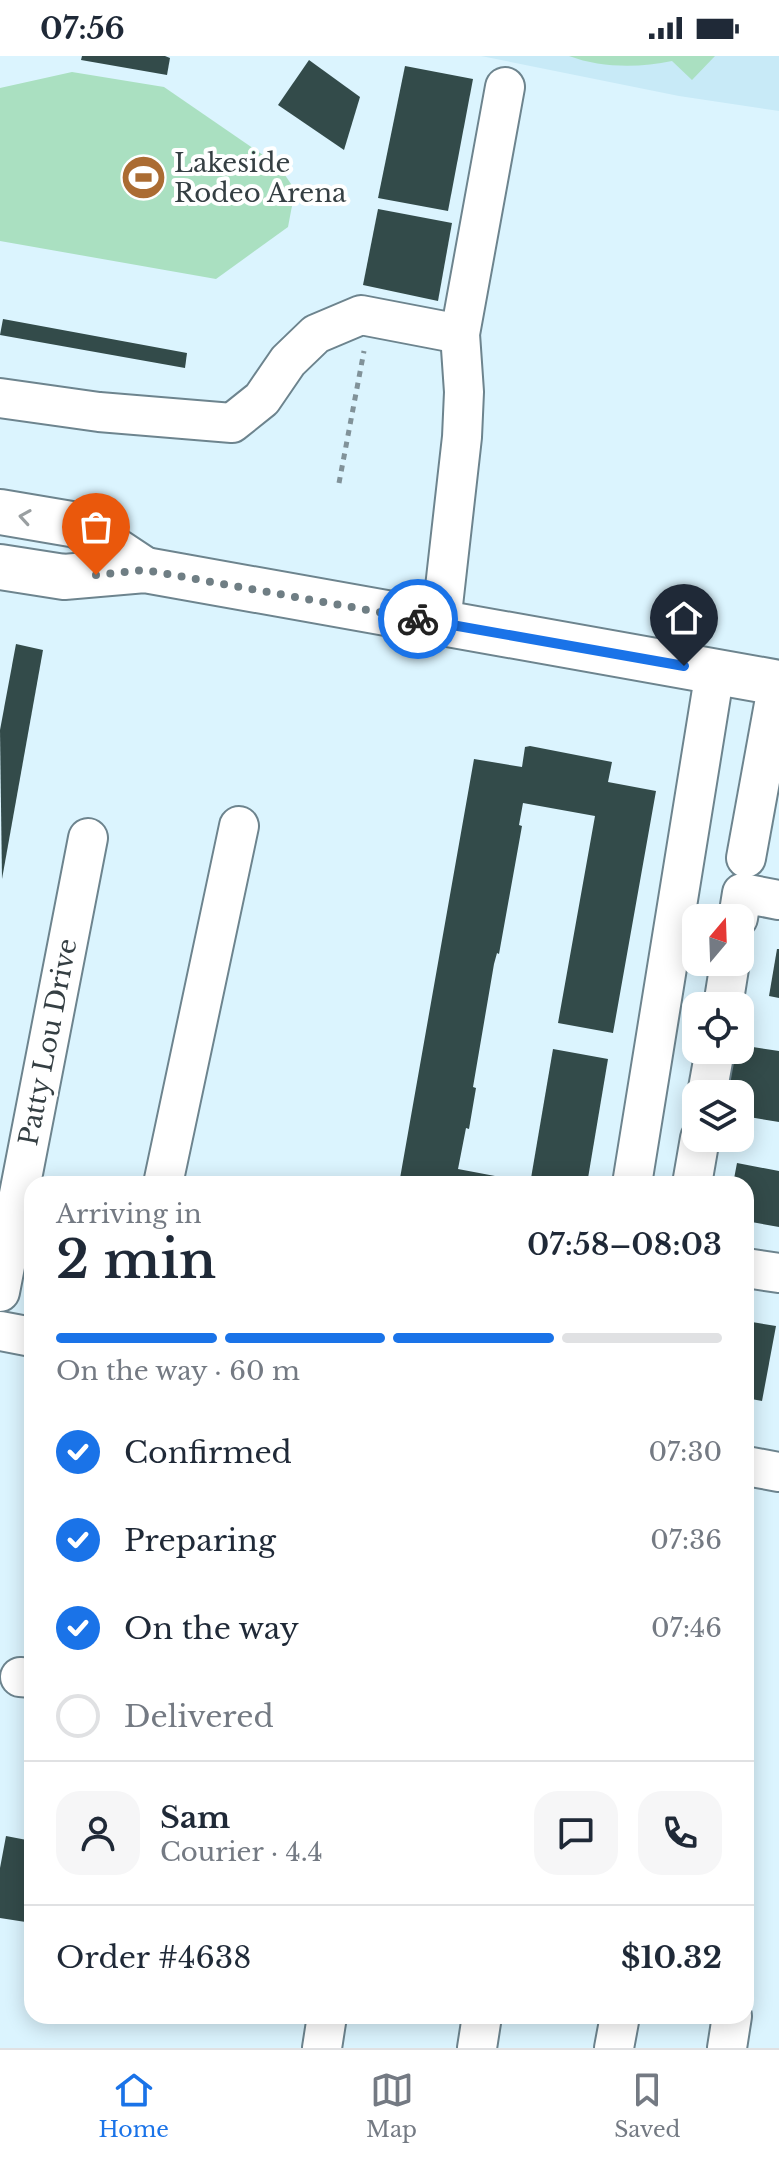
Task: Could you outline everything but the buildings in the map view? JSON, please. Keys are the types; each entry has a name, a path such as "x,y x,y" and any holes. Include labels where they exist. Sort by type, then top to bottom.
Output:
{"main road":[{"path":"0,512 77,525 145,570"},
{"path":"0,567 64,577 145,570 778,682"}],"street":[{"path":"441,623 462,437 464,392 460,334 505,87"},
{"path":"0,398 99,412 232,423 262,399 288,361 316,334 361,315 460,334"},
{"path":"633,1176 715,671"},
{"path":"746,858 778,682"},
{"path":"165,1176 239,826"},
{"name":"Patty Lou Drive","path":"0,1292 88,838"},
{"path":"740,904 742,893 779,900"},
{"path":"693,1176 698,1152"},
{"path":"754,1269 779,1273"},
{"path":"0,1331 24,1336"},
{"path":"754,1467 779,1472"},
{"path":"322,2048 326,2024"},
{"path":"477,2048 481,2024"},
{"path":"614,2048 618,2024"},
{"path":"727,2048 731,2024"}],"path":[{"path":"339,483 365,344"}],"shaded area":[{"path":"481,56 779,56 779,111 679,96"}],"green space":[{"path":"569,56 715,56 692,80 672,61 620,66"},
{"name":"Lakeside Rodeo Arena","path":"72,72 164,87 279,166 295,190 288,227 216,279 0,241 0,88"}],"way so far":[{"path":"96,575 145,570 418,619"}],"place":[{"name":"Lakeside Rodeo Arena","path":"143,178"}],"route":[{"path":"418,619 684,666"}]}
